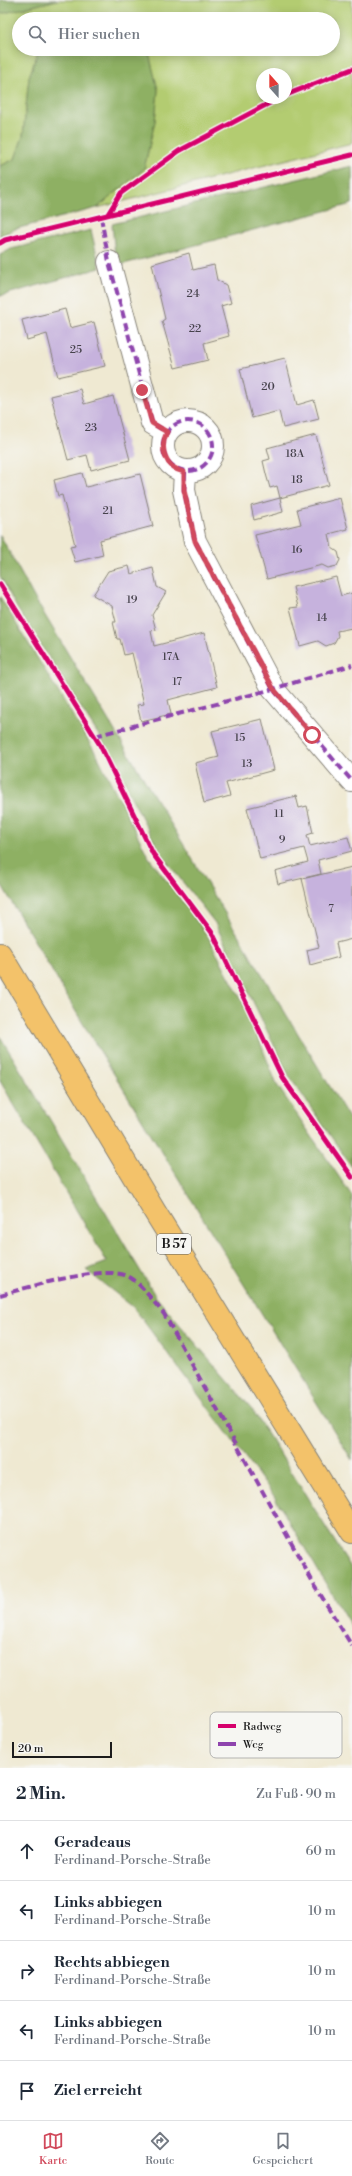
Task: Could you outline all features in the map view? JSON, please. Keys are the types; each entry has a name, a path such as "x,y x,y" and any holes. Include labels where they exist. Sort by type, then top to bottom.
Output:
{"main road":[{"name":"B 57","path":"0,954 155,1212 352,1532"}],"street":[{"path":"109,262 152,423 167,432"},
{"path":"183,422 192,422 201,425 208,431 214,448 206,465 198,470 184,472 171,466 163,450 163,440 167,432 174,425 183,422"},
{"path":"184,472 184,490 195,541 273,688 352,781"}],"green space":[{"path":"0,0 57,0 0,14"},
{"path":"57,0 352,0 352,143 97,208 144,169 155,121 158,90 150,56 340,56 340,12 12,12 12,56 36,56 29,77 23,136 15,159 0,166 0,14"},
{"path":"36,56 150,56 158,90 155,121 144,169 97,208 15,229 0,236 0,166 15,159 23,136 29,77"},
{"path":"352,166 352,204 116,266 112,224"},
{"path":"91,230 100,268 0,296 0,255 11,249"},
{"path":"0,535 35,599 352,1123 352,1167 289,1076 215,923 160,853 103,742 17,608 0,576"},
{"path":"0,597 97,755 148,856 207,935 249,1014 277,1085 352,1196 352,1460 82,1022 0,882"},
{"path":"0,1036 156,1297 252,1409 352,1569 352,1628 274,1496 133,1307 86,1270 107,1262 0,1081"}],"building":[{"path":"189,253 193,270 214,265 217,280 226,285 231,303 221,306 229,336 204,343 208,360 175,368 162,321 165,319 152,264"},
{"path":"65,309 70,328 94,322 105,366 58,377 47,334 27,340 22,320"},
{"path":"285,358 297,405 314,400 319,419 283,428 279,411 252,418 240,369"},
{"path":"80,389 84,404 113,396 130,460 91,470 87,455 68,460 51,396"},
{"path":"316,435 329,485 280,498 277,486 270,488 266,474 263,461 270,459 267,448"},
{"path":"82,473 86,487 140,474 153,526 100,540 103,555 75,562 70,546 75,545 62,495 58,496 54,480"},
{"path":"280,498 283,512 254,520 251,506"},
{"path":"340,498 348,529 329,534 332,548 338,552 340,560 337,566 328,568 322,565 267,579 255,535 301,524 297,509"},
{"path":"129,566 131,574 153,568 157,587 166,592 152,615 156,630 151,631 154,646 204,633 217,687 168,700 171,714 141,721 137,705 144,704 132,653 124,655 120,639 117,639 113,622 116,622 112,606 93,595 108,571"},
{"path":"336,577 341,596 352,593 352,628 337,631 338,636 334,643 326,646 318,641 300,646 290,608 298,607 293,587"},
{"path":"262,719 274,770 226,783 230,796 204,803 195,763 219,757 212,731"},
{"path":"296,796 299,808 307,806 313,833 307,835 310,846 348,837 352,851 318,860 321,874 278,884 275,871 308,862 304,848 260,859 247,808"},
{"path":"352,867 352,939 336,943 339,957 310,965 307,950 319,947 302,879"}],"marked path":[{"path":"101,217 109,262 152,423 167,432"},
{"path":"183,421 193,421 206,428 213,441 213,446 213,451 206,464 193,471 183,471 174,467 167,460 163,451 163,441 167,432 174,425 183,421"},
{"path":"185,472 184,490 195,541 273,689 352,781"},
{"path":"95,736 273,689 352,665"},
{"path":"0,1295 47,1282 105,1273 120,1274 131,1278 140,1285 164,1314 314,1584 352,1646"}],"cycle path":[{"path":"292,93 352,69"},
{"path":"108,214 121,193 179,151 268,104"},
{"path":"0,243 5,240 352,155"},
{"path":"0,584 100,745 153,854 213,934 282,1077 352,1177"}],"route":[{"path":"142,390 152,423 167,432 163,440 163,450 166,458 171,466 184,472 184,490 195,541 273,688 312,735"}]}
